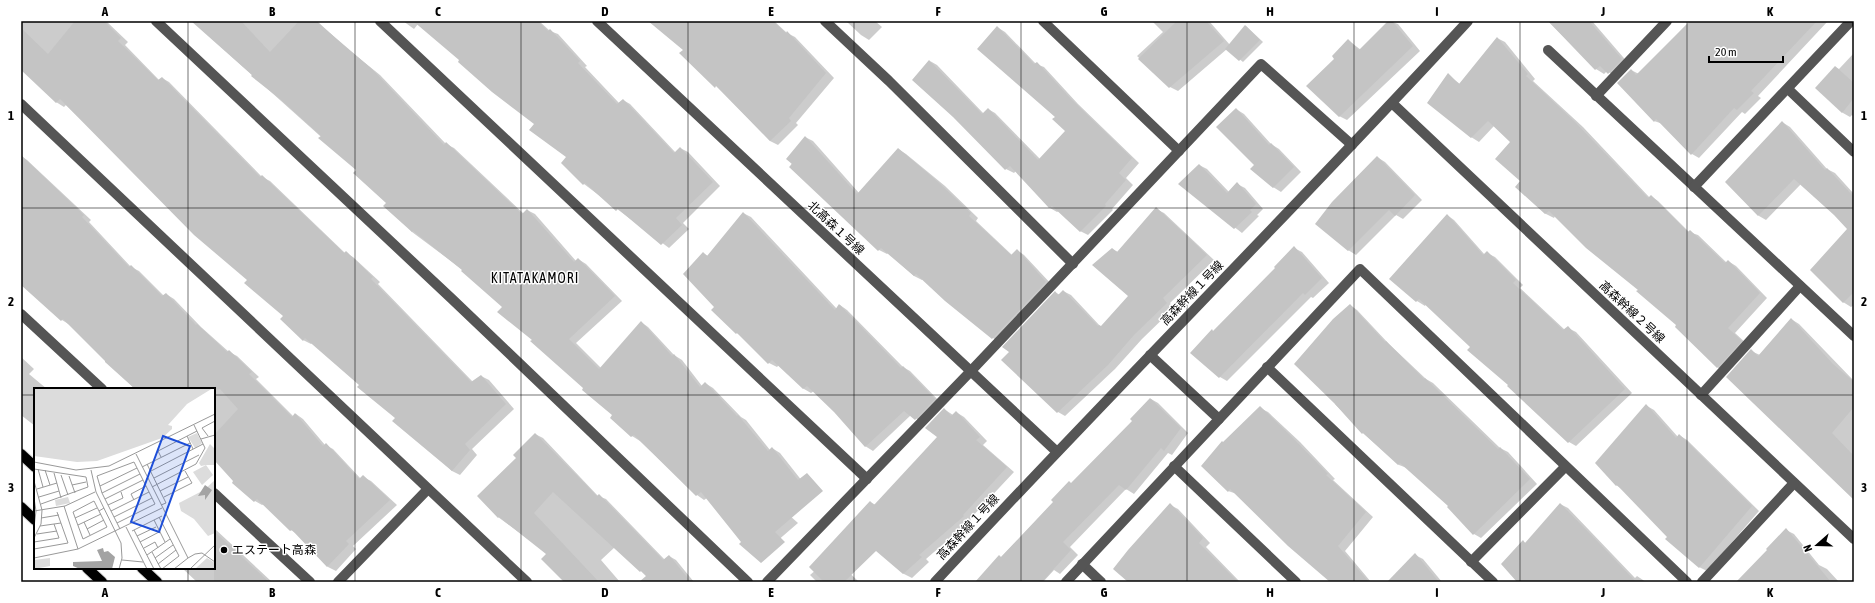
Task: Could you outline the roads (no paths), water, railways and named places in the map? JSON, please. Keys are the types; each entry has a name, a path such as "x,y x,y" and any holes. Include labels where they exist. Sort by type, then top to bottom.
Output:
{"main road":[{"path":"21,454 34,466"},
{"path":"21,507 34,519"},
{"path":"87,569 102,582"},
{"path":"143,569 157,582"}],"street":[{"path":"156,21 447,293 748,582"},
{"path":"380,21 867,479"},
{"name":"北高森１号線","path":"597,21 1057,452"},
{"path":"825,21 889,81 1073,264"},
{"path":"1043,21 1179,151"},
{"name":"高森幹線１号線","path":"935,582 1057,452 1392,103 1468,21"},
{"path":"1596,96 1666,21"},
{"path":"1694,187 1851,21"},
{"path":"1548,50 1854,336"},
{"path":"767,582 1073,264 1261,64 1352,145"},
{"path":"1788,89 1854,152"},
{"name":"高森幹線２号線","path":"1392,103 1854,539"},
{"path":"21,104 527,582"},
{"path":"1066,582 1360,268 1565,467 1687,582"},
{"path":"1701,395 1800,286"},
{"path":"21,314 101,388"},
{"path":"1150,355 1219,419"},
{"path":"1267,367 1493,582"},
{"path":"1174,466 1296,582"},
{"path":"1471,562 1565,467"},
{"path":"1702,582 1794,483"},
{"path":"338,582 428,489"},
{"path":"215,494 310,582"},
{"path":"1082,564 1101,582"}],"place":[{"name":"エステート高森","path":"224,550"}],"district":[{"name":"KITATAKAMORI","path":"535,278"}]}
